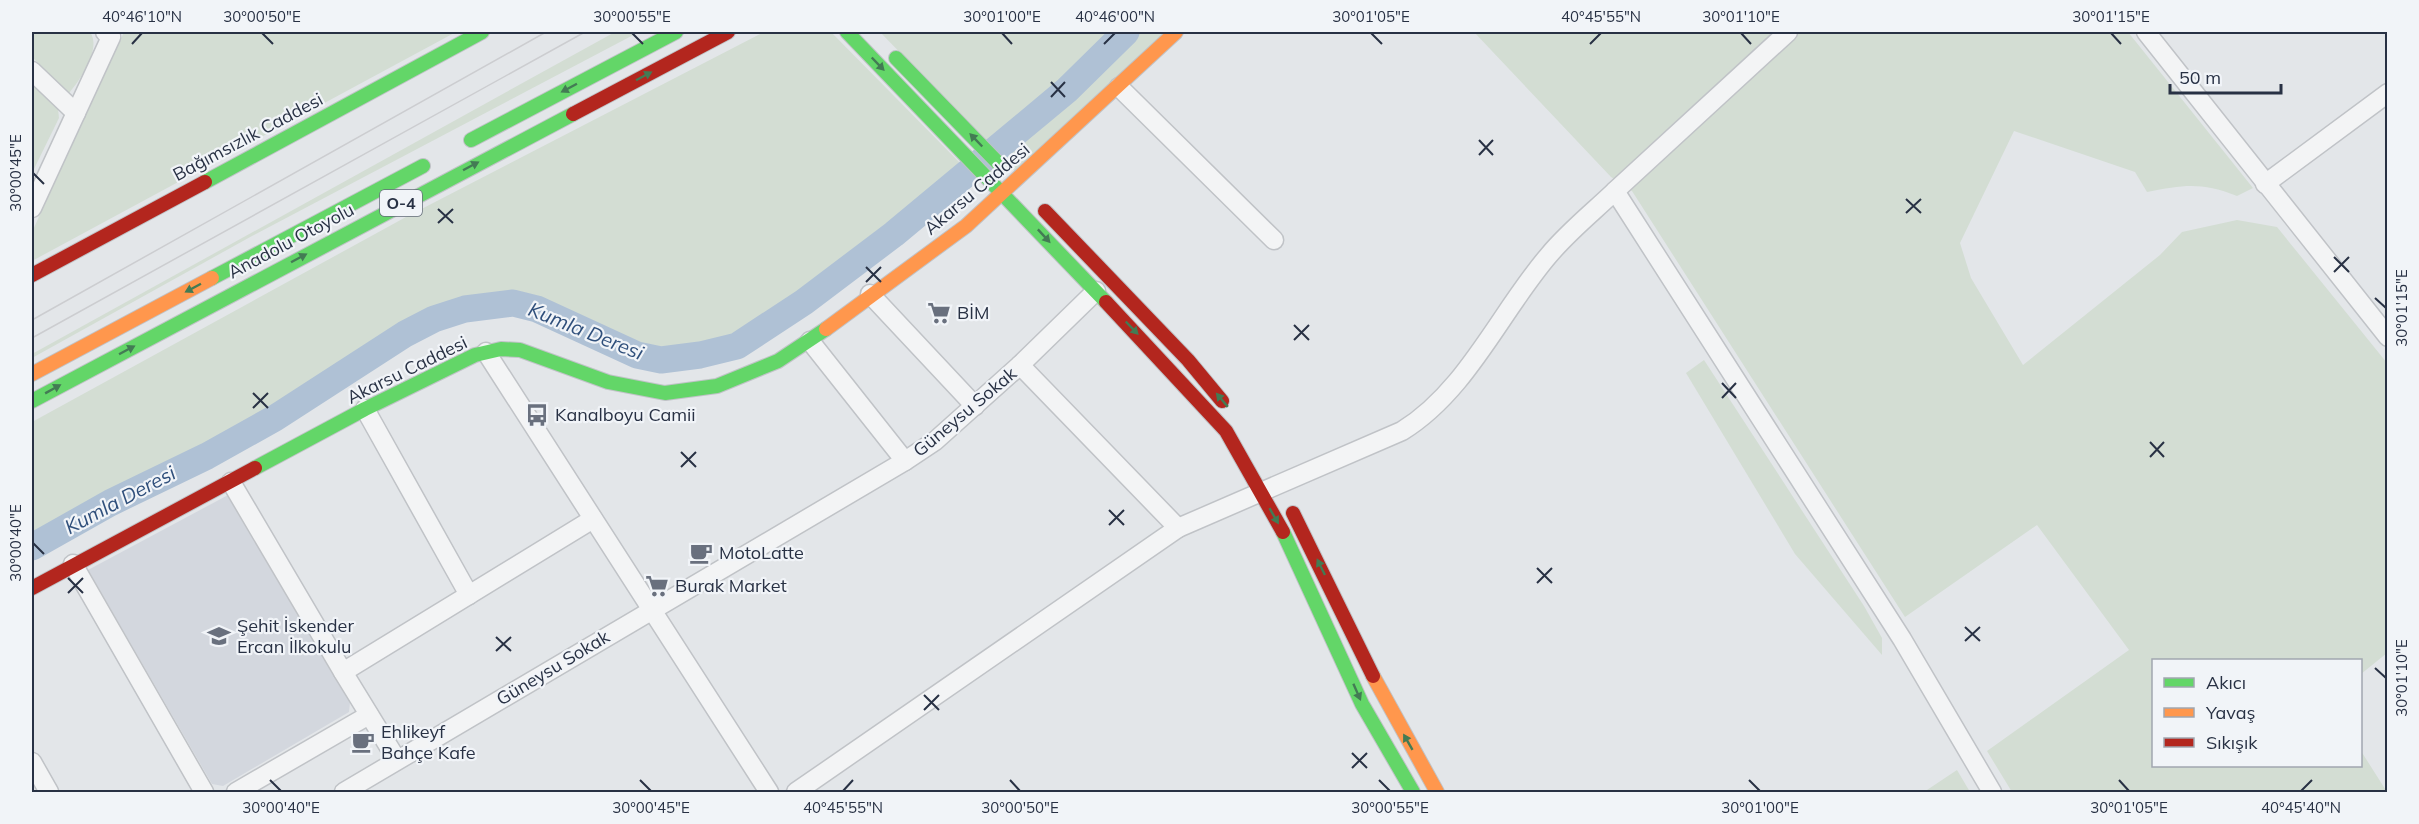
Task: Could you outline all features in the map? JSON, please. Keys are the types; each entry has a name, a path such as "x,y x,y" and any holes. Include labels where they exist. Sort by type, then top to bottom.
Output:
{"main road":[{"name":"Bağımsızlık Caddesi","path":"32,275 482,32"},
{"path":"457,147 676,32"},
{"name":"Anadolu Otoyolu","path":"32,401 728,32"},
{"path":"847,32 1176,374 1276,490 1309,541 1387,704 1437,792"},
{"name":"Akarsu Caddesi","path":"32,588 365,409 486,352 501,349 536,353 608,382 665,393 717,386 778,361 810,341 870,294 966,226 1004,193 1025,190 1119,87 1176,32"},
{"path":"885,47 1188,360 1230,410"},
{"name":"Anadolu Otoyolu","path":"32,374 436,159"},
{"path":"1276,490 1292,548 1362,704 1413,792"}],"street":[{"path":"32,208 111,37 105,32"},
{"path":"796,792 1178,528 1276,490 1402,431 1421,419 1449,390 1549,255 1788,32"},
{"path":"2146,32 2388,337"},
{"path":"32,71 76,112"},
{"path":"1119,87 1274,240"},
{"path":"2265,184 2388,93"},
{"path":"1616,191 1902,639 1992,792"},
{"path":"1020,365 1096,291"},
{"path":"870,294 975,406"},
{"path":"810,341 905,461"},
{"path":"486,352 769,792"},
{"name":"Güneysu Sokak","path":"344,792 905,461 935,441 1020,365 1178,528"},
{"path":"365,409 469,595"},
{"path":"231,482 397,760"},
{"path":"343,672 593,519"},
{"path":"73,564 204,792"},
{"path":"236,792 369,715"},
{"path":"32,762 49,792"}],"shaded area":[{"path":"32,32 90,32 93,39 92,55 84,72 69,93 32,57"},
{"path":"124,32 456,32 32,261 32,232"},
{"path":"615,32 639,32 252,236 32,358 32,354"},
{"path":"764,32 831,32 961,164 806,292 734,339 665,353 641,348 540,302 511,296 475,299 441,309 395,328 269,410 32,539 32,422 406,217"},
{"path":"880,32 1112,32 1051,89 986,141"},
{"path":"1139,32 1176,32 1022,177 1003,161"},
{"path":"1474,32 2128,32 2253,188 2237,196 2213,188 2192,186 2147,192 2135,172 2014,131 1960,243 1971,278 2023,365 2160,255 2182,232 2237,220 2277,227 2387,363 2387,653 2362,673 2362,659 2152,659 2152,767 2362,767 2362,753 2387,792 2012,792 1987,751 2129,650 2037,525 1905,617 1632,191 1611,177"},
{"path":"32,84 58,109 59,118 32,173"},
{"path":"1704,360 1864,606 1882,638 1882,655 1795,554 1686,373"},
{"name":"Şehit İskender Ercan İlkokulu","path":"230,494 350,702 349,712 223,786 212,784 88,570"},
{"path":"1957,770 1970,792 1924,792"}],"waterway":[{"name":"Kumla Deresi","path":"32,547 110,503 207,456 275,418 405,334 434,319 465,309 513,303 537,309 637,355 661,360 700,355 737,346 804,302 894,234 1067,90 1126,32"}],"tram line":[{"path":"32,320 546,32"},
{"path":"32,338 585,32"}],"traffic: fast":[{"path":"205,182 482,32"},
{"path":"471,140 676,32"},
{"path":"847,32 1106,302"},
{"path":"896,58 998,163"},
{"path":"32,401 573,114"},
{"path":"212,278 423,166"},
{"path":"255,468 365,409 475,355 501,349 520,350 608,382 665,393 717,386 778,361 826,329"},
{"path":"1283,532 1362,704 1413,792"}],"traffic: slow":[{"path":"826,329 966,226 1176,32"},
{"path":"32,374 212,278"},
{"path":"1373,676 1437,792"}],"traffic: jam":[{"path":"573,114 728,32"},
{"path":"32,275 205,182"},
{"path":"1045,211 1188,360 1222,401"},
{"path":"1106,302 1226,431 1283,532"},
{"path":"32,588 255,468"},
{"path":"1293,513 1373,676"}],"place":[{"name":"BİM","path":"939,313"},
{"name":"Kanalboyu Camii","path":"537,415"},
{"name":"MotoLatte","path":"701,553"},
{"name":"Burak Market","path":"657,586"},
{"name":"Şehit İskender Ercan İlkokulu","path":"219,636"},
{"name":"Ehlikeyf Bahçe Kafe","path":"363,742"}]}
